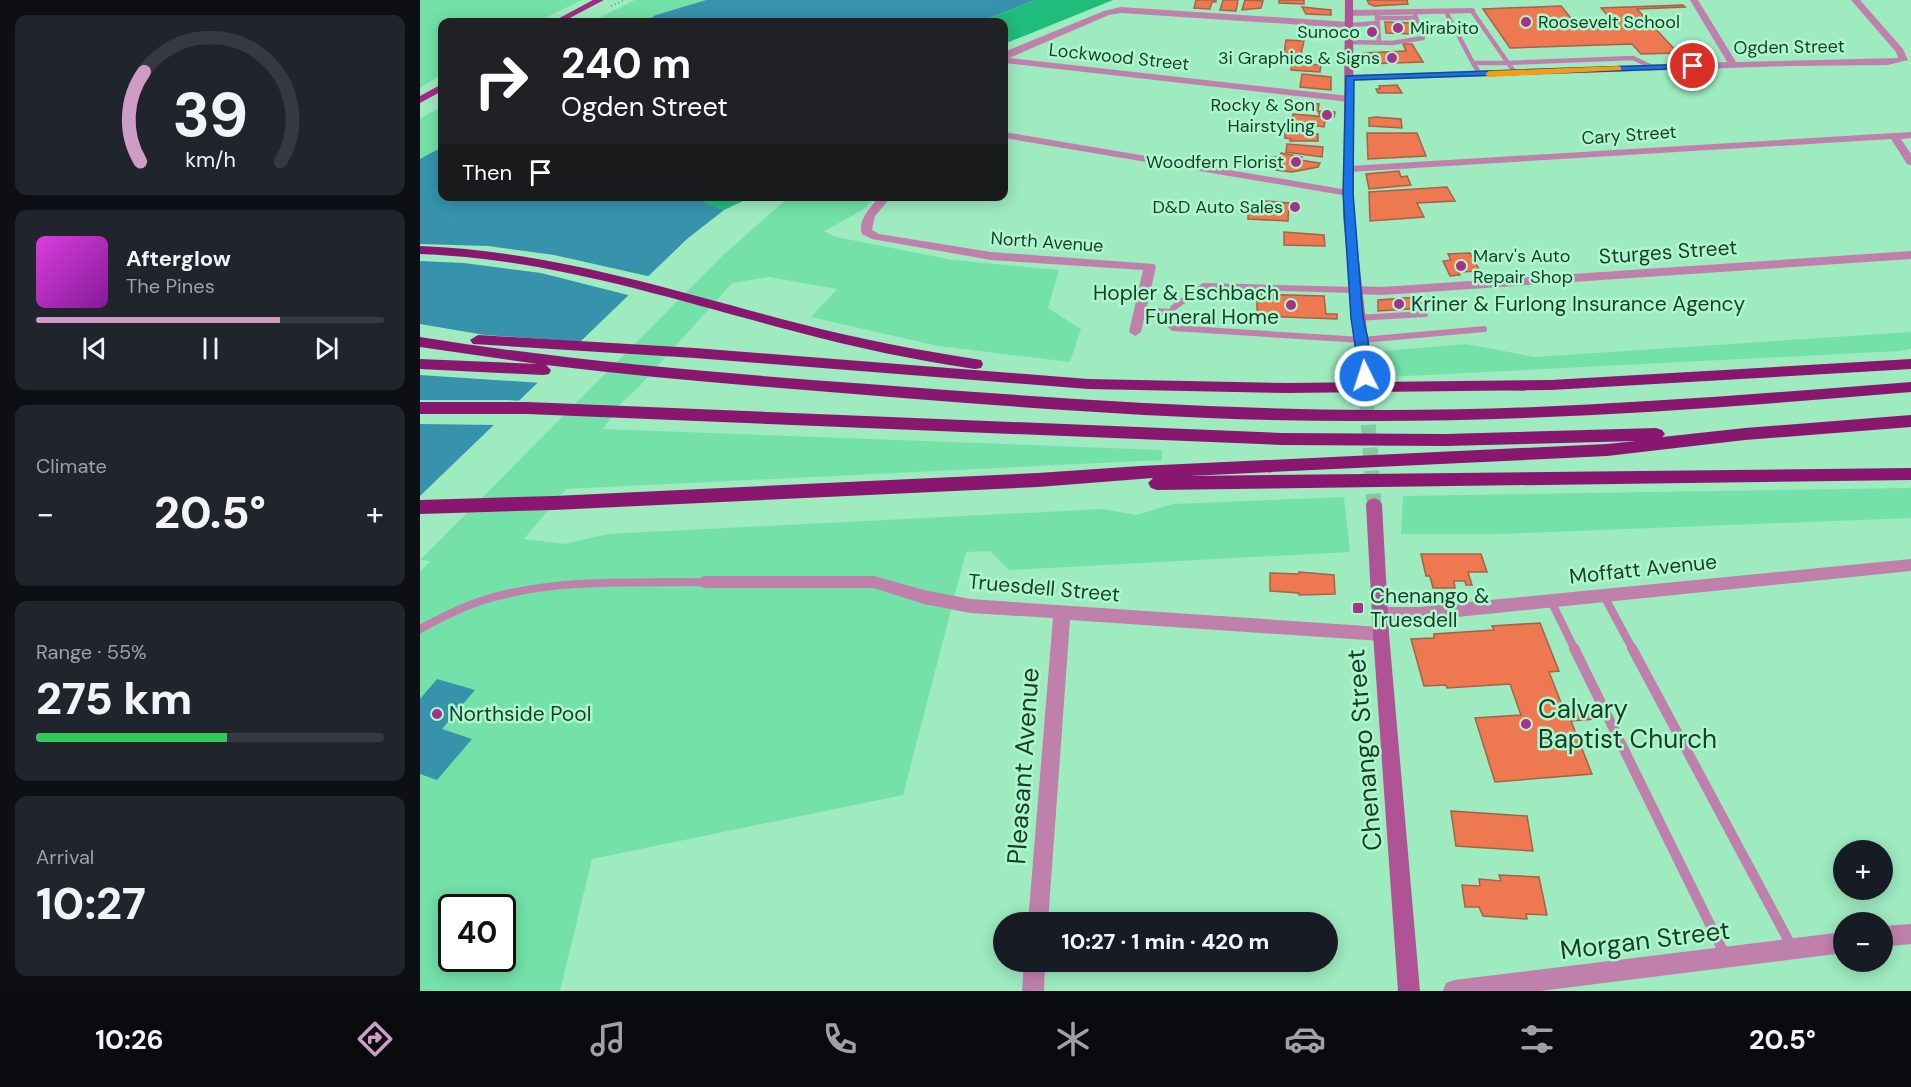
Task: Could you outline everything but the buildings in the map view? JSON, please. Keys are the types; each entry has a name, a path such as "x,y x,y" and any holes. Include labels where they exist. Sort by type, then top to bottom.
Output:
{"highway":[{"path":"420,250 510,256 563,264 848,340 942,358 1151,383"},
{"path":"420,330 486,341 695,353 1088,384 1151,383 1299,388 1485,388 1627,382 1911,364"},
{"path":"420,342 670,375"},
{"path":"1809,369 1911,356"},
{"path":"420,364 670,375 1117,408 1345,415 1445,415 1612,409 1911,387"},
{"path":"420,408 489,407 1272,439 1445,440 1598,434 1745,434"},
{"path":"420,507 554,503 1038,480 1140,472 1607,450 1745,434 1911,421"},
{"path":"1038,480 1140,483 1911,474"},
{"path":"420,513 473,506"}],"main road":[{"path":"564,18 600,0"},
{"path":"420,100 438,89"}],"street":[{"path":"1349,0 1348,193 1357,318 1362,339 1365,376"},
{"path":"1694,0 1733,65"},
{"name":"Ogden Street","path":"1349,78 1903,60 1903,57 1855,0"},
{"name":"Lockwood Street","path":"1008,53 1107,13 1137,11 1350,19"},
{"path":"1350,19 1472,11"},
{"name":"Lockwood Street","path":"1008,60 1349,99"},
{"name":"Cary Street","path":"1349,169 1911,135"},
{"path":"1008,136 1348,193"},
{"path":"1894,136 1911,162"},
{"name":"North Avenue","path":"882,201 871,213 866,223 867,232 876,237 991,256 1150,267 1135,332"},
{"name":"Sturges Street","path":"1355,290 1489,284 1911,255"},
{"name":"Chenango Street","path":"1374,504 1380,634 1409,991"},
{"name":"Moffatt Avenue","path":"1379,614 1418,614 1911,565"},
{"name":"Truesdell Street","path":"706,582 874,582 924,597 970,606 1380,634"},
{"name":"Pleasant Avenue","path":"1039,912 1062,614"},
{"path":"1893,936 1911,934"},
{"name":"Morgan Street","path":"1454,991 1833,944"},
{"path":"1033,991 1034,972"}],"lane":[{"path":"1472,11 1515,73"},
{"path":"1446,12 1480,74"},
{"path":"1350,42 1392,43 1422,38 1415,15"},
{"path":"1350,19 1366,24 1377,18 1379,43"},
{"path":"1366,24 1366,43"},
{"path":"1473,63 1633,58 1652,68"},
{"path":"1355,290 1204,286 1170,312 1168,322 1173,328 1362,339 1484,329"},
{"path":"1140,310 1170,312"},
{"path":"1357,318 1425,314"},
{"path":"420,629 459,608 488,597 528,589 706,582"},
{"path":"1604,596 1793,949"},
{"path":"1551,601 1726,957"}],"green space":[{"path":"420,0 582,0 544,18 438,18 438,77 420,88"},
{"path":"635,0 706,0 651,18 599,18"},
{"path":"1035,0 1113,0 1008,42 1008,18 990,18"},
{"path":"438,108 438,149 420,159 420,119"},
{"path":"705,201 743,201 724,210 703,203"},
{"path":"784,201 872,201 861,211 824,231 836,237 953,260 1059,270 1048,308 1081,329 1070,362 938,346 811,317 837,289 769,277 732,283 637,389 620,404 603,429 1162,450 1162,460 566,489 524,539 564,544 608,534 1103,509 1136,515 1173,504 1344,497 1350,552 1009,570 990,551 966,552 903,795 592,859 560,991 420,991 420,572 430,561 420,560 722,256"},
{"path":"1911,332 1911,349 1899,351 1386,377 1384,351 1466,344 1535,357"},
{"path":"1911,488 1911,518 1500,534 1401,534 1403,496"}],"water":[{"path":"706,0 1035,0 990,18 651,18"},
{"path":"438,149 438,201 705,201 704,203 724,210 687,239 420,496 420,159"},
{"name":"Northside Pool","path":"437,679 475,690 442,729 472,739 437,780 420,774 420,699"}],"pier":[{"path":"420,244 488,246 554,255 652,277 632,296 541,273 464,263 420,261"},
{"path":"420,324 485,335 585,342 542,383 420,375"},
{"path":"420,400 524,401 498,425 420,424"}],"tunnel":[{"path":"1365,379 1374,504"}],"slow traffic":[{"path":"1489,74 1618,68"}],"place":[{"name":"Roosevelt School","path":"1526,22"},
{"name":"Mirabito","path":"1398,28"},
{"name":"Sunoco","path":"1372,32"},
{"name":"3i Graphics & Signs","path":"1392,58"},
{"name":"Rocky & Son Hairstyling","path":"1327,115"},
{"name":"Woodfern Florist","path":"1296,162"},
{"name":"D&D Auto Sales","path":"1295,207"},
{"name":"Marv's Auto Repair Shop","path":"1461,266"},
{"name":"Kriner & Furlong Insurance Agency","path":"1399,304"},
{"name":"Hopler & Eschbach Funeral Home","path":"1291,305"},
{"name":"Chenango & Truesdell","path":"1358,608"},
{"name":"Northside Pool","path":"437,714"},
{"name":"Calvary Baptist Church","path":"1526,724"}],"route":[{"path":"1365,376 1362,339 1357,318 1348,193 1349,78 1693,66"}]}
